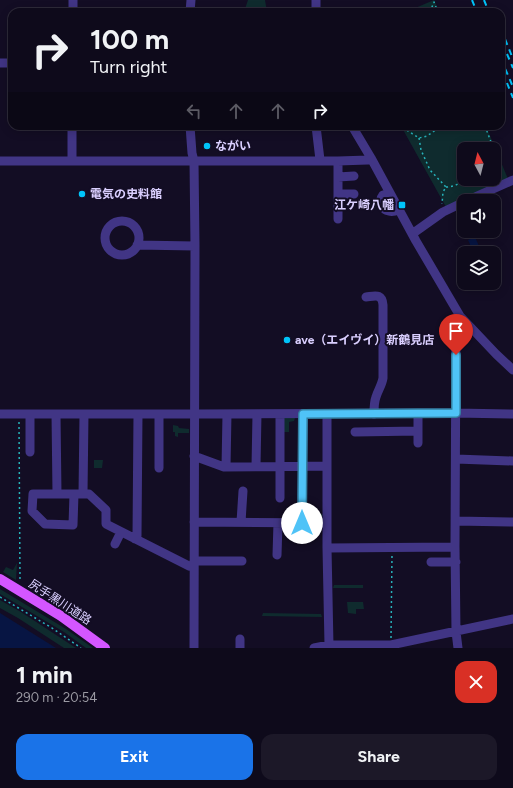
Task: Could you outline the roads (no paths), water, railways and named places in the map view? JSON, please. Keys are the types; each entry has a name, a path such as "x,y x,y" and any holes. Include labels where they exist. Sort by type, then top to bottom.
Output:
{"main road":[{"name":"尻手黒川道路","path":"0,579 61,616 105,648"}],"street":[{"path":"72,130 72,161"},
{"path":"190,130 194,161 195,246 194,648"},
{"path":"316,130 320,160"},
{"path":"354,130 412,234 460,316 513,370"},
{"path":"0,161 368,160 371,158"},
{"path":"338,160 338,219"},
{"path":"338,177 354,176"},
{"path":"481,194 513,180"},
{"path":"389,192 383,195 381,204 383,208 389,211 399,210"},
{"path":"338,194 354,194"},
{"path":"412,234 443,212 457,205"},
{"path":"137,244 195,246"},
{"path":"366,296 379,296 383,300 383,383 376,395 374,414"},
{"path":"458,648 456,632 455,547 456,320 460,316"},
{"path":"0,414 513,414"},
{"path":"30,414 30,452"},
{"path":"56,414 57,494"},
{"path":"83,494 84,414"},
{"path":"136,539 138,414"},
{"path":"159,414 159,468"},
{"path":"226,467 227,414"},
{"path":"256,466 257,414"},
{"path":"280,414 280,498"},
{"path":"302,523 303,414"},
{"path":"326,414 328,645"},
{"path":"418,414 418,443"},
{"path":"355,432 418,431"},
{"path":"194,456 224,467 327,466"},
{"path":"456,459 513,460"},
{"path":"242,491 242,522"},
{"path":"74,494 73,525 45,524 32,511 32,494 57,494 74,494 89,494 106,510 106,524 189,566 194,564 242,561"},
{"path":"456,521 513,522"},
{"path":"194,522 327,523"},
{"path":"277,555 278,523"},
{"path":"115,544 121,532"},
{"path":"327,548 455,547"},
{"path":"431,562 456,562"},
{"path":"317,648 328,645 363,647 391,646 513,619"}],"railway":[{"path":"472,0 475,8"},
{"path":"484,0 487,8"},
{"path":"505,39 513,59"},
{"path":"507,54 513,68"},
{"path":"505,68 513,87"},
{"path":"507,83 513,98"}],"place":[{"name":"ながい","path":"207,146"},
{"name":"電気の史料館","path":"82,194"},
{"name":"江ケ崎八幡","path":"402,205"},
{"name":"ave（エイヴイ）新鶴見店","path":"287,340"}]}
